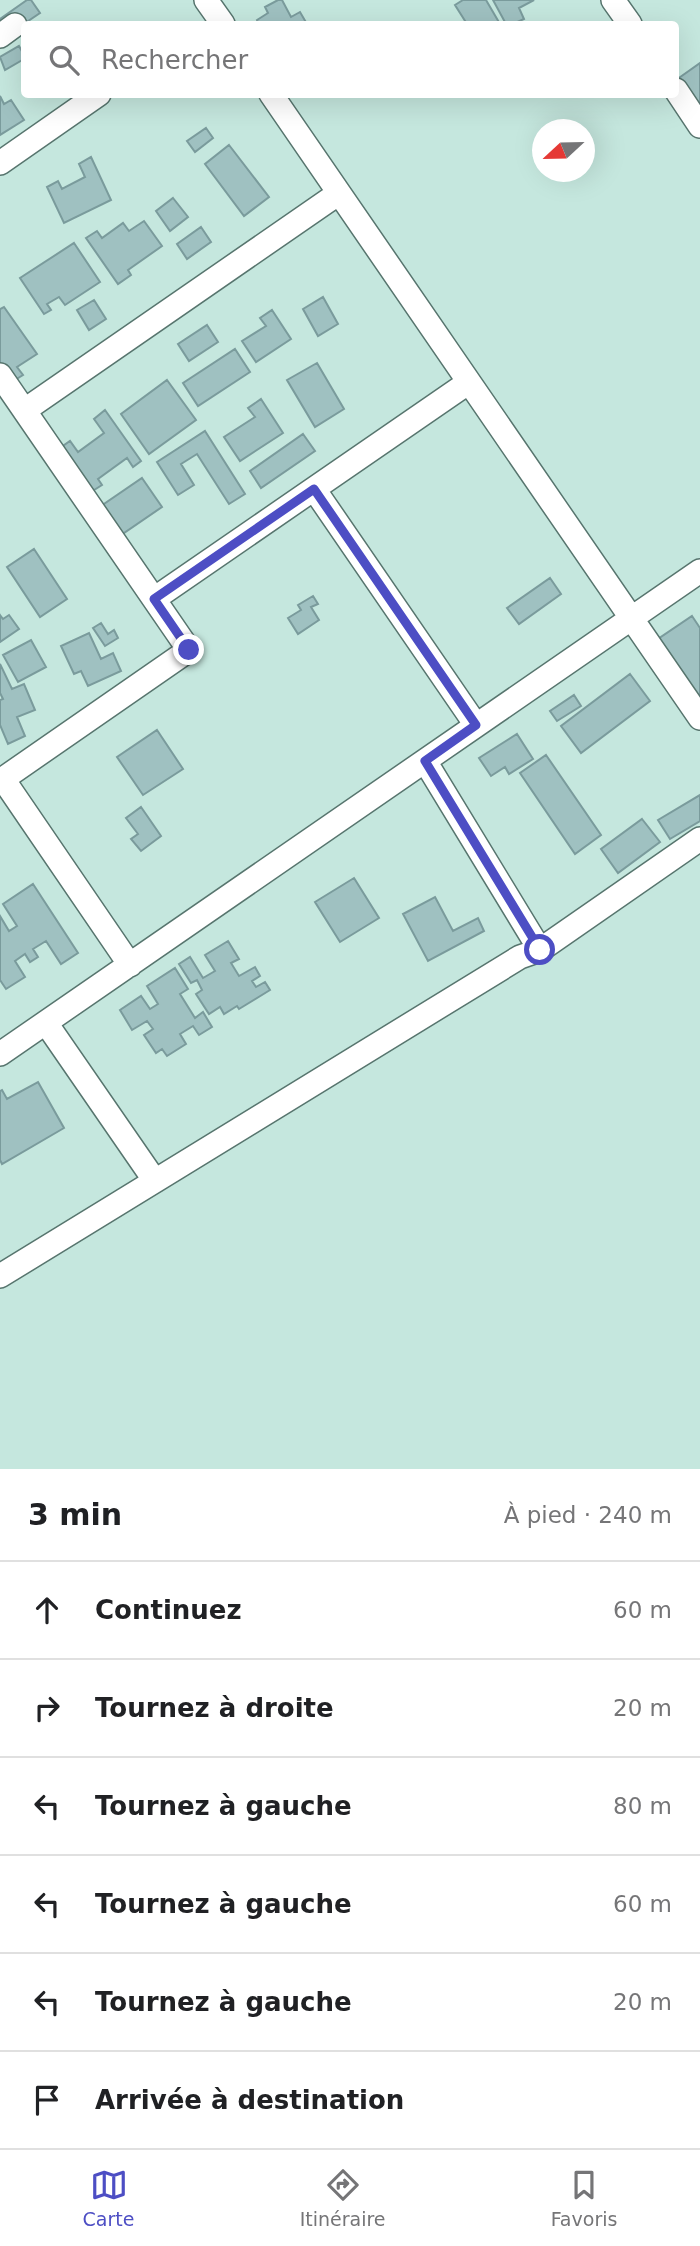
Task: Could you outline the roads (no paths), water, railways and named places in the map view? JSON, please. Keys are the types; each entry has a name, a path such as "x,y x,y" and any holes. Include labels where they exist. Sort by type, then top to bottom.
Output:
{"street":[{"path":"614,0 628,21"},
{"path":"679,94 700,126"},
{"path":"0,163 93,98"},
{"path":"274,98 700,719"},
{"path":"24,410 339,193"},
{"path":"0,375 189,650 1,780 130,965"},
{"path":"154,599 469,382"},
{"path":"314,489 476,725"},
{"path":"0,1054 700,571"},
{"path":"425,761 540,950"},
{"path":"0,1276 520,957 540,950 700,839"},
{"path":"46,1023 155,1181"}]}
